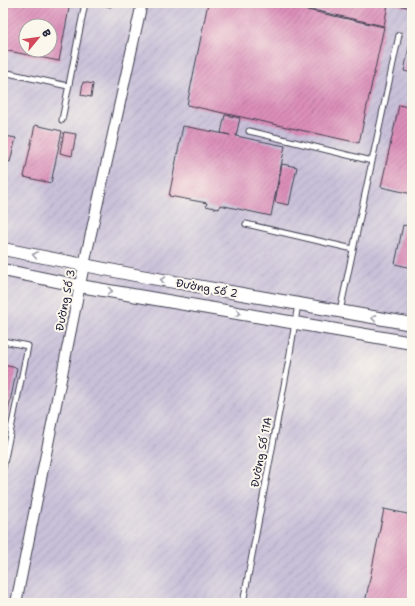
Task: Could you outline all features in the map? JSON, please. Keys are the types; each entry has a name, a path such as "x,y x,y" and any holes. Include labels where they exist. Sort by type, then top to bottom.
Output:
{"street":[{"name":"Đường Số 3","path":"16,603 84,265 142,3"},
{"name":"Đường Số 2","path":"3,249 412,324"},
{"name":"Đường Số 2","path":"3,270 80,286 412,343"}],"lane":[{"path":"62,120 85,3"},
{"path":"340,312 399,35"},
{"path":"3,72 68,86"},
{"path":"249,131 372,161"},
{"path":"246,224 353,249"},
{"name":"Đường Số 11A","path":"242,603 296,323 298,304"},
{"path":"3,341 28,346 3,468"}],"shaded area":[{"path":"3,3 412,3 412,603 3,603"}],"building":[{"path":"3,3 70,3 59,61 44,58 58,58 58,18 18,18 18,53 3,50"},
{"path":"103,3 111,3 111,7 102,5"},
{"path":"208,3 275,3 384,27 359,143 187,105"},
{"path":"282,3 385,3 388,4 384,26"},
{"path":"392,3 412,3 412,8 392,4"},
{"path":"412,38 412,73 404,71"},
{"path":"83,82 93,84 91,97 81,95"},
{"path":"399,105 412,108 412,194 381,187"},
{"path":"225,115 240,118 236,136 285,146 271,216 220,205 219,209 206,206 207,203 169,196 183,126 230,135 221,133"},
{"path":"35,125 62,131 51,183 24,177"},
{"path":"3,130 6,131 5,136 16,138 10,162 3,160"},
{"path":"64,132 76,134 72,156 60,153"},
{"path":"282,164 297,167 289,205 275,202"},
{"path":"403,225 412,227 412,268 395,264"},
{"path":"3,365 17,368 4,431 3,431"},
{"path":"384,509 412,515 412,603 365,603"}]}
